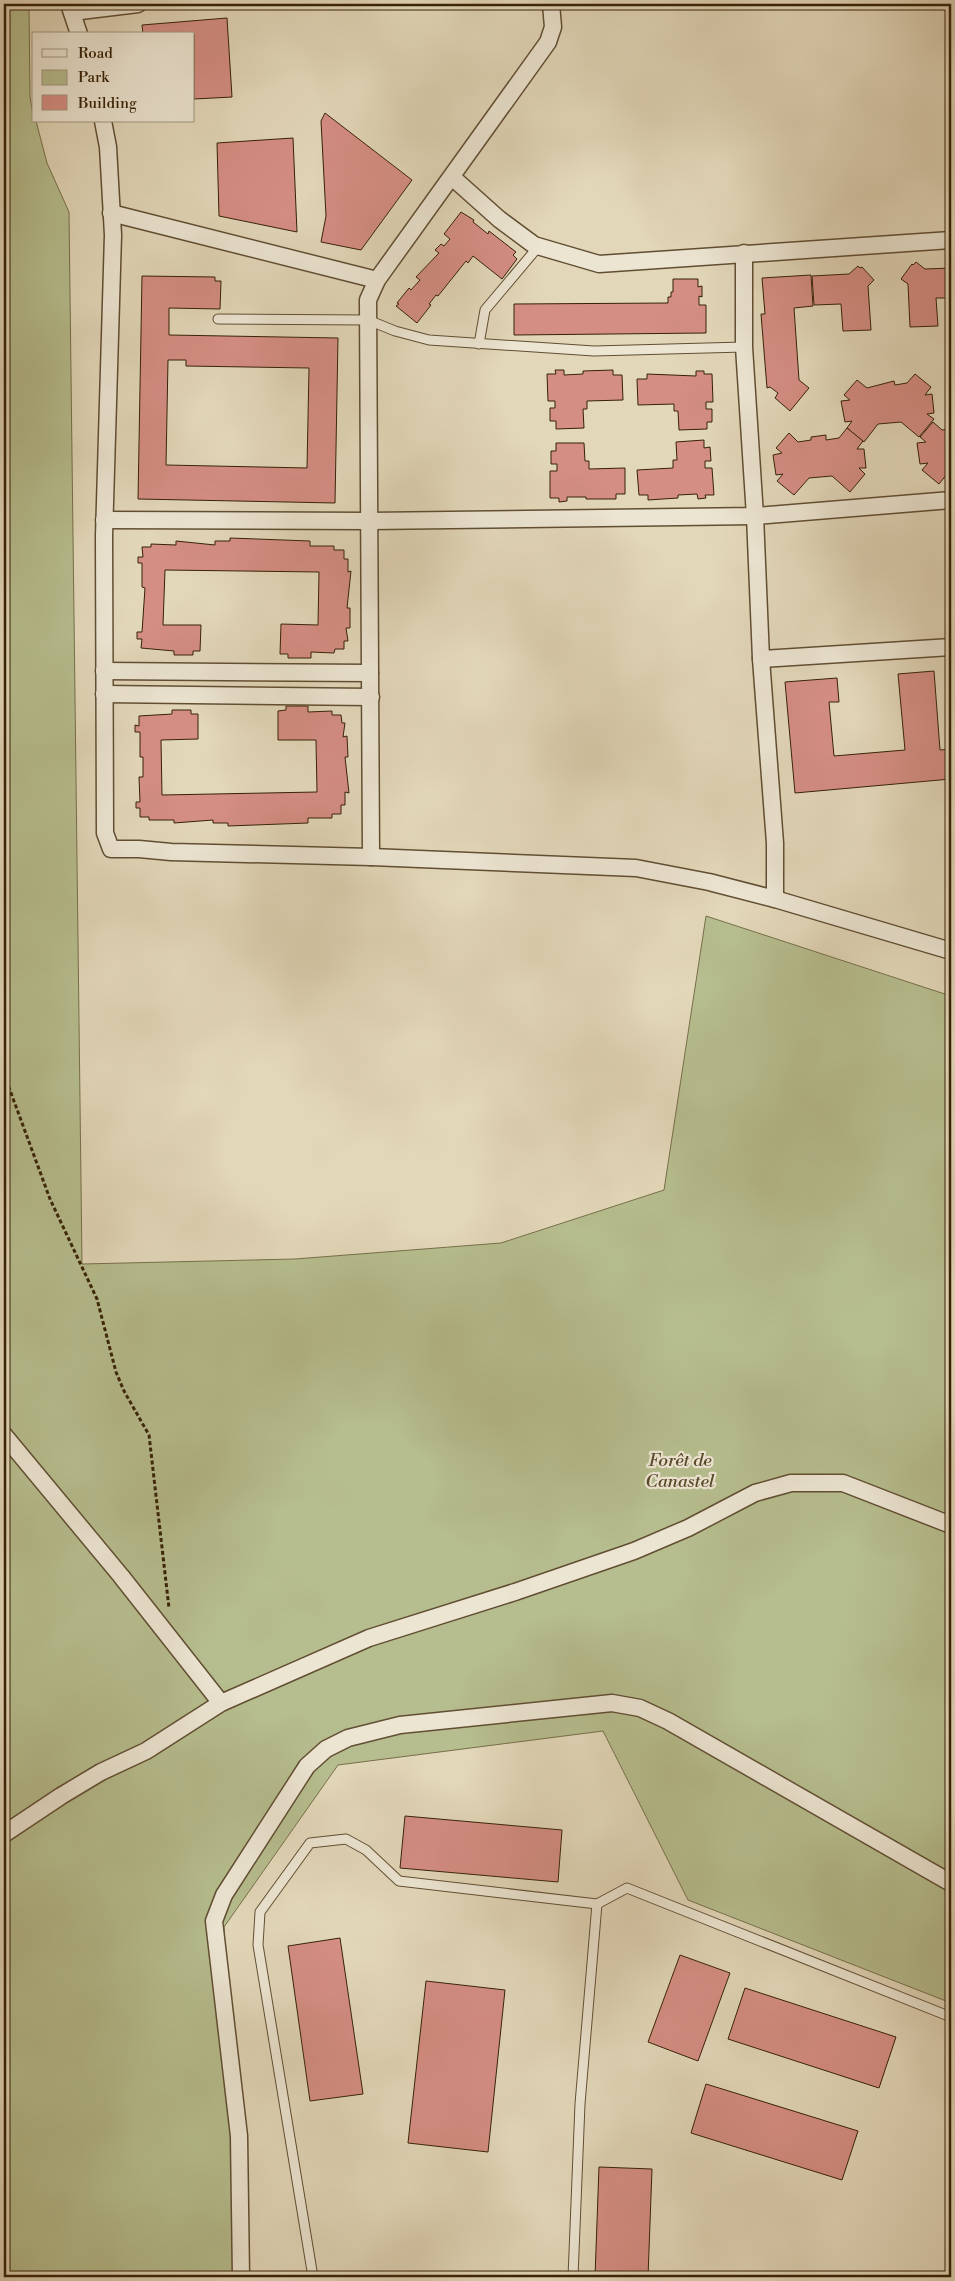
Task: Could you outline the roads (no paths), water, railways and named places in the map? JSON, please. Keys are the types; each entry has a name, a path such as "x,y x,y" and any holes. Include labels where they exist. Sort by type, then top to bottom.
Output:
{"street":[{"path":"78,32 71,8 128,4"},
{"path":"371,857 368,300 377,280 548,42 553,27 551,4"},
{"path":"103,122 108,146 113,235 104,520 105,833 111,850 371,857 636,868 708,882 775,899 951,951"},
{"path":"452,177 499,219 538,247 599,264 744,253 768,254 776,250 951,240"},
{"path":"111,212 377,280"},
{"path":"744,253 744,347 762,660 775,843 775,899"},
{"path":"104,520 370,521 755,516 951,500"},
{"path":"762,660 951,647"},
{"path":"104,671 370,673"},
{"path":"272,673 273,696"},
{"path":"104,694 371,697"},
{"path":"4,1435 121,1576 221,1703"},
{"path":"4,1834 77,1786 146,1750 221,1703 369,1638 515,1592 634,1551 688,1528 754,1493 791,1483 843,1483 951,1525"},
{"path":"241,2277 239,2136 214,1921 224,1895 307,1766 326,1748 348,1738 400,1725 612,1703 640,1708 668,1721 951,1883"}],"lane":[{"path":"480,344 485,310 538,247"},
{"path":"218,319 368,320 395,331 429,340 594,351 744,347"},
{"path":"313,2277 258,1946 260,1912 310,1843 346,1839 366,1850 399,1881 597,1904 627,1888 951,2017"},
{"path":"573,2277 580,2104 597,1904"}],"park label":[{"name":"Forêt de Canastel","path":"680,1470"}]}
